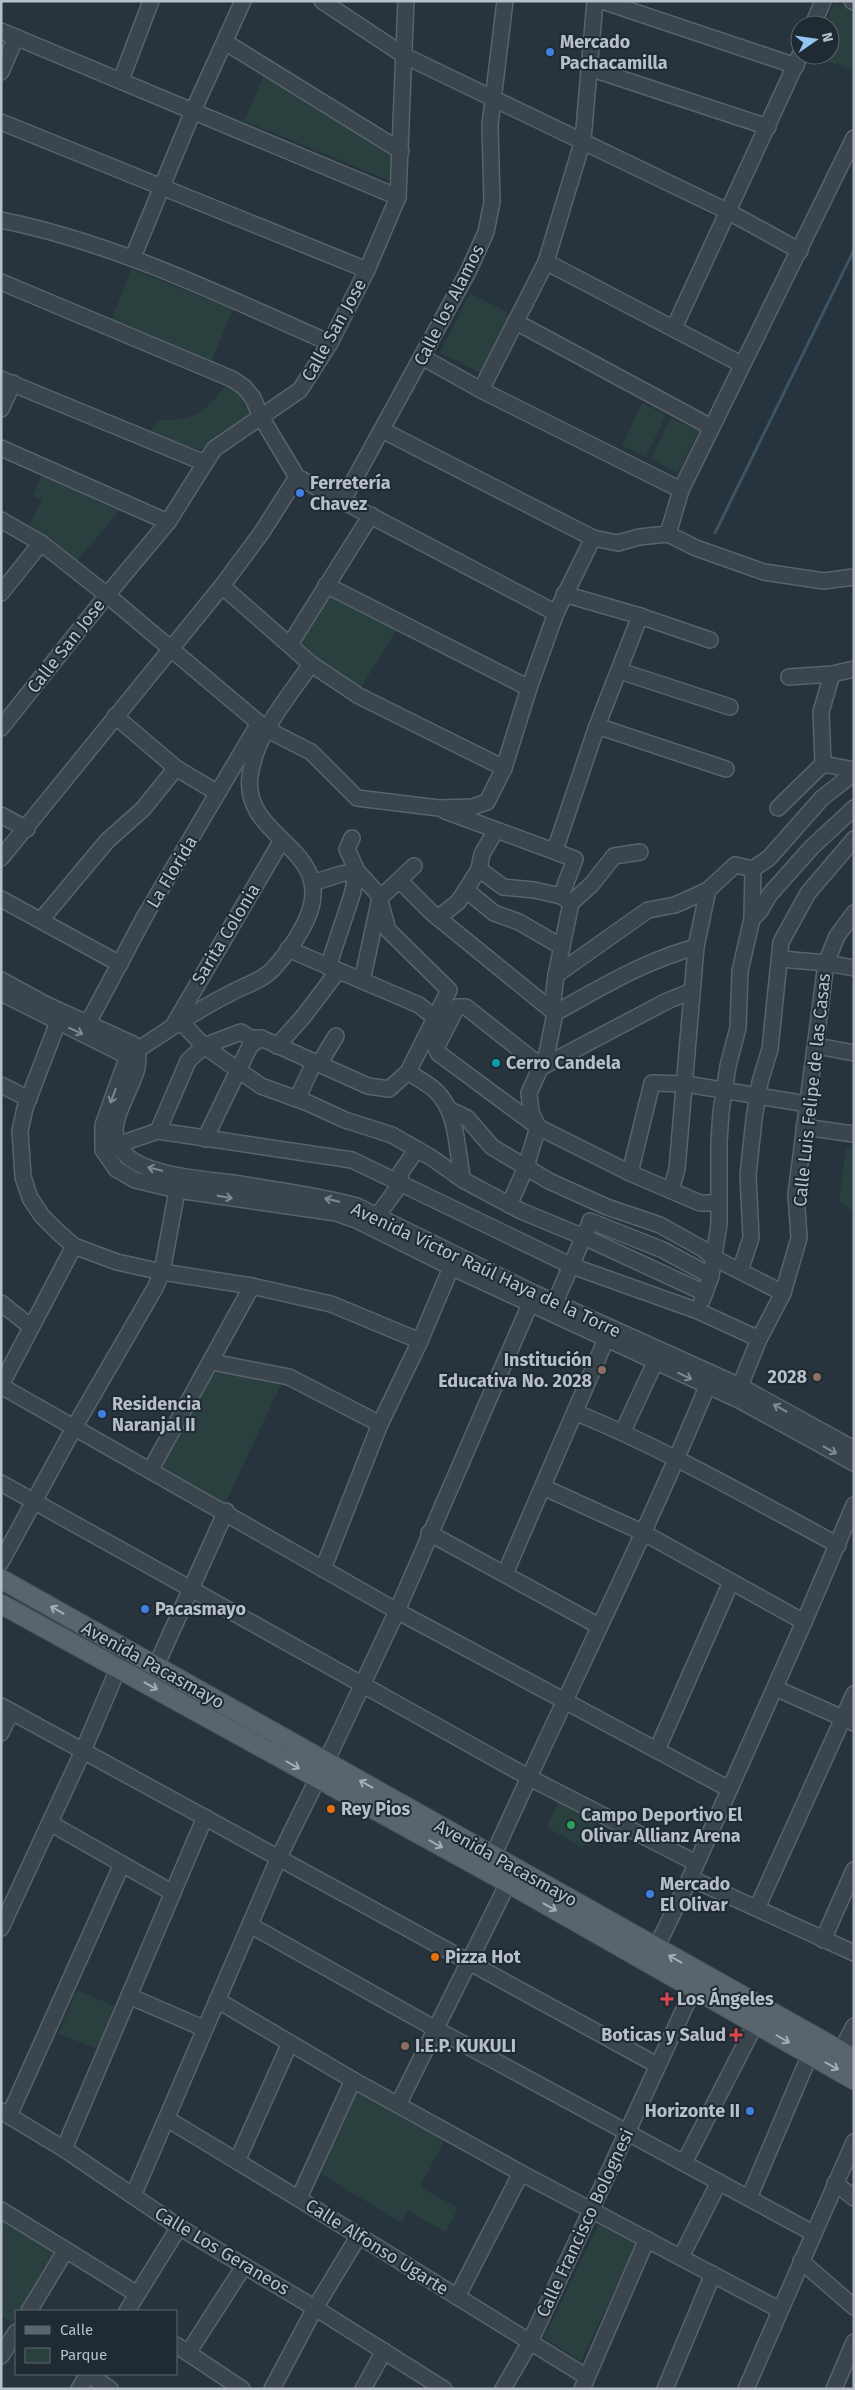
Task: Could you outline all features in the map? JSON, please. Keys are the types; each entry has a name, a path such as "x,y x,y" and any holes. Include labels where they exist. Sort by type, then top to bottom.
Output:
{"main road":[{"name":"Avenida Pacasmayo","path":"1,1579 156,1666 508,1883 697,1981 814,2046 848,2056"},
{"name":"Avenida Pacasmayo","path":"1,1604 118,1668 493,1856 656,1948 697,1981"},
{"path":"814,2046 854,2080"}],"street":[{"path":"133,257 161,187 243,1"},
{"path":"322,1 406,56 583,140 728,212 800,251"},
{"name":"Calle San Jose","path":"1,728 106,594 168,522 214,450 300,390 330,343 368,270 398,197 406,56 406,1"},
{"name":"Calle los Alamos","path":"342,502 468,272 490,216 490,125 505,1"},
{"path":"481,390 546,262 583,140 595,1"},
{"path":"602,1 790,59"},
{"path":"817,15 823,1"},
{"path":"120,80 150,2"},
{"path":"1,32 398,197"},
{"path":"1,72 16,37"},
{"path":"225,42 401,151"},
{"path":"674,328 796,65"},
{"path":"589,68 768,127"},
{"path":"1,122 368,270"},
{"path":"668,534 681,490 741,364 800,251 854,138"},
{"path":"1,220 40,228 133,257 330,343"},
{"path":"546,262 741,364"},
{"path":"1,282 232,379 244,387 253,398 261,417 297,477 556,613"},
{"path":"516,322 711,427"},
{"path":"422,357 481,390 681,490"},
{"path":"1,409 7,381 205,463"},
{"path":"382,430 593,538 618,543 640,537 668,534 696,548 764,572 824,581 854,577"},
{"path":"1,448 168,522"},
{"path":"1,858 27,829 115,716 222,586 262,532 297,477"},
{"path":"290,644 370,515"},
{"path":"1,520 41,543 106,594 262,726 311,752 357,798 439,808 472,807 487,802 504,768 529,688 556,613 593,538"},
{"path":"1,593 41,543"},
{"path":"326,585 529,688"},
{"path":"222,586 311,664 359,696 504,768"},
{"path":"564,594 640,616 710,640"},
{"path":"555,850 597,726 640,616"},
{"path":"137,1050 230,993 255,982 273,970 306,923 313,906 315,892 312,883 299,857 260,814 250,792 250,776 262,726 311,664"},
{"path":"789,677 832,674 854,669"},
{"path":"620,671 730,706"},
{"path":"778,808 792,792 823,764 822,712 832,674"},
{"path":"115,716 176,768 216,792"},
{"name":"La Florida","path":"88,1023 216,792 262,726"},
{"path":"597,726 726,770"},
{"path":"823,764 854,772"},
{"path":"41,920 107,842 143,809 176,768"},
{"path":"556,975 648,910 675,906 708,890 736,865 753,869 769,858 822,798 854,772"},
{"path":"439,808 576,859 566,900 562,947 553,1000 555,1013 547,1054 529,1093 531,1112 538,1127 526,1167 510,1205"},
{"path":"752,919 760,911 770,894 806,854 854,808"},
{"path":"1,815 27,829"},
{"path":"438,918 458,902 466,890 478,869 482,854 496,830"},
{"path":"158,1131 188,1061 204,1046 241,1032 250,1038 261,1038 368,1086 389,1089 408,1072 449,990 388,930 380,898 357,872 347,850 352,838"},
{"name":"Sarita Colonia","path":"177,1025 282,840"},
{"path":"740,1271 751,1238 748,1174 760,1082 770,1049 781,960 781,942 808,893 854,840"},
{"path":"478,869 503,887 534,890 566,900 592,884 614,856 640,852"},
{"path":"362,981 380,898 414,866"},
{"path":"698,1311 711,1276 719,1224 719,1142 728,1066 738,1028 740,972 752,919 753,869"},
{"path":"312,883 341,874 357,872"},
{"path":"277,1046 303,1017 333,969 357,872"},
{"path":"400,881 438,918 555,1013"},
{"path":"466,890 494,914 519,922 562,947"},
{"path":"670,1190 677,1169 686,1084 696,947 708,890"},
{"path":"1,899 120,964"},
{"name":"Calle Luis Felipe de las Casas","path":"740,1386 758,1338 783,1293 799,1238 796,1194 807,1104 817,1046 826,963 837,936 854,913"},
{"path":"555,1013 626,973 661,957 696,947"},
{"path":"288,949 419,1005 435,1018"},
{"path":"781,960 826,963 854,968"},
{"path":"1,980 45,1004 133,1044 137,1050 139,1062 115,1128 117,1145 158,1131 352,1160 572,1266 698,1311 758,1338"},
{"path":"542,1067 667,1001 692,991"},
{"name":"Avenida Víctor Raúl Haya de la Torre","path":"1,993 58,1022 122,1051 125,1055 126,1061 103,1125 104,1150 112,1164 124,1174 135,1180 178,1182 327,1198 356,1206 377,1216 454,1261 555,1302 609,1334"},
{"path":"542,1067 466,1007 458,1007 436,1048 438,1053 538,1127 630,1173 700,1203 718,1203"},
{"path":"58,1022 29,1099 20,1132 23,1178 30,1198 42,1216 74,1246 117,1262 162,1272 252,1286 331,1304 420,1341"},
{"path":"177,1025 261,1086 345,1120 392,1135 417,1149 463,1180 510,1205 705,1293"},
{"path":"297,1099 314,1063 321,1061 336,1036"},
{"path":"205,1139 250,1046 261,1038"},
{"path":"817,1046 854,1053"},
{"path":"408,1072 437,1092 450,1110 456,1131 457,1155 463,1180"},
{"path":"630,1173 652,1083 686,1084 807,1104"},
{"path":"1,1085 29,1099"},
{"path":"450,1110 467,1118 492,1147 549,1181 660,1225 703,1249 714,1258 783,1293"},
{"path":"804,1126 854,1134"},
{"name":"Avenida Víctor Raúl Haya de la Torre","path":"117,1145 132,1160 178,1182"},
{"path":"377,1216 400,1183 401,1172 417,1149"},
{"path":"1,1562 75,1426 155,1288 162,1272 178,1182 336,1213 356,1220 454,1261 530,1304 609,1334 709,1380 741,1401 854,1464"},
{"path":"555,1302 598,1202"},
{"path":"590,1221 663,1250 711,1276"},
{"path":"74,1246 1,1385 397,1611 729,1789"},
{"path":"323,1569 380,1424 420,1341 454,1261"},
{"path":"151,1469 212,1362 252,1286"},
{"path":"1,1303 31,1327"},
{"path":"133,2196 279,1857 363,1686 530,1304"},
{"path":"505,1574 577,1413 609,1334"},
{"path":"623,1431 658,1356"},
{"path":"212,1362 289,1377 380,1424"},
{"path":"709,1380 740,1386 854,1449"},
{"path":"493,1856 528,1777 678,1459 709,1380"},
{"path":"577,1413 623,1431 838,1545"},
{"path":"1,1483 528,1777 696,1863"},
{"path":"543,1487 644,1533 804,1622"},
{"path":"656,1948 690,1878 775,1688 854,1505"},
{"path":"156,1666 226,1512"},
{"path":"429,1533 599,1626"},
{"path":"657,1750 731,1582"},
{"path":"1,1928 83,1751 126,1650"},
{"path":"775,1688 849,1721"},
{"path":"757,1908 849,1721 854,1694"},
{"path":"1,1733 6,1709 656,2065"},
{"path":"64,2149 205,1817"},
{"path":"50,1823 173,1893"},
{"path":"5,2113 122,1864"},
{"path":"823,1940 854,1870"},
{"path":"690,1878 854,1953"},
{"path":"398,2105 467,1961 508,1883"},
{"path":"250,1925 434,2028 813,2233"},
{"name":"Calle Francisco Bolognesi","path":"503,2389 530,2342 656,2065 697,1981"},
{"path":"129,1996 204,2029"},
{"path":"217,2000 398,2105 780,2310"},
{"path":"684,2163 760,2016"},
{"path":"848,2056 854,2026"},
{"path":"238,2161 290,2043"},
{"path":"749,2198 814,2046"},
{"path":"299,2198 353,2080"},
{"name":"Calle Los Geraneos","path":"5,2113 64,2149 179,2227 315,2308 444,2389"},
{"name":"Calle Alfonso Ugarte","path":"167,2120 299,2198 358,2237 530,2342 584,2383"},
{"path":"746,2389 854,2142"},
{"path":"457,2297 521,2172"},
{"path":"681,2257 719,2182"},
{"path":"835,2183 854,2198"},
{"path":"1,2210 138,2294"},
{"path":"128,2310 179,2227"},
{"path":"272,2389 315,2308 358,2237"},
{"path":"584,2383 647,2239"},
{"path":"30,2310 66,2250"},
{"path":"801,2261 854,2307"},
{"path":"242,2389 182,2349 244,2266"},
{"path":"665,2389 713,2274"},
{"path":"1,2356 15,2334"},
{"path":"834,2389 854,2342"},
{"path":"363,2389 384,2351"},
{"path":"79,2389 87,2375"},
{"path":"89,2375 110,2389"}],"green space":[{"path":"834,3 854,9 854,71 838,65 840,65 840,15 829,15"},
{"path":"265,73 396,155 395,183 244,121"},
{"path":"131,269 233,309 211,362 111,322"},
{"path":"470,293 510,314 481,373 440,353"},
{"path":"227,384 238,392 253,416 199,450 149,433 159,420 172,420 199,413 212,402"},
{"path":"642,403 666,415 646,457 622,446"},
{"path":"670,418 699,431 678,473 651,459"},
{"path":"42,475 119,511 76,562 30,524 42,500 33,496"},
{"path":"332,593 399,626 360,689 298,646"},
{"path":"846,1148 854,1150 854,1212 839,1201"},
{"path":"214,1366 283,1380 224,1506 156,1468"},
{"name":"Campo Deportivo El Olivar Allianz Arena","path":"559,1802 597,1822 583,1848 546,1827"},
{"path":"77,1990 117,2007 101,2050 58,2034"},
{"path":"356,2091 445,2139 420,2187 458,2208 446,2232 408,2211 402,2223 318,2172"},
{"path":"1,2218 55,2251 19,2310 15,2310 15,2317 12,2322 1,2316"},
{"path":"598,2225 636,2244 581,2361 544,2338"}],"waterway":[{"path":"715,533 854,250"}],"place":[{"name":"Mercado Pachacamilla","path":"550,52"},
{"name":"Ferretería Chavez","path":"300,493"},
{"name":"Cerro Candela","path":"496,1063"},
{"name":"Institución Educativa No. 2028","path":"602,1370"},
{"name":"2028","path":"817,1377"},
{"name":"Residencia Naranjal II","path":"102,1414"},
{"name":"Pacasmayo","path":"145,1609"},
{"name":"Rey Pios","path":"331,1809"},
{"name":"Campo Deportivo El Olivar Allianz Arena","path":"571,1825"},
{"name":"Mercado El Olivar","path":"650,1894"},
{"name":"Pizza Hot","path":"435,1957"},
{"name":"Los Ángeles","path":"667,1999"},
{"name":"Boticas y Salud","path":"736,2035"},
{"name":"I.E.P. KUKULI","path":"405,2046"},
{"name":"Horizonte II","path":"750,2111"}]}
